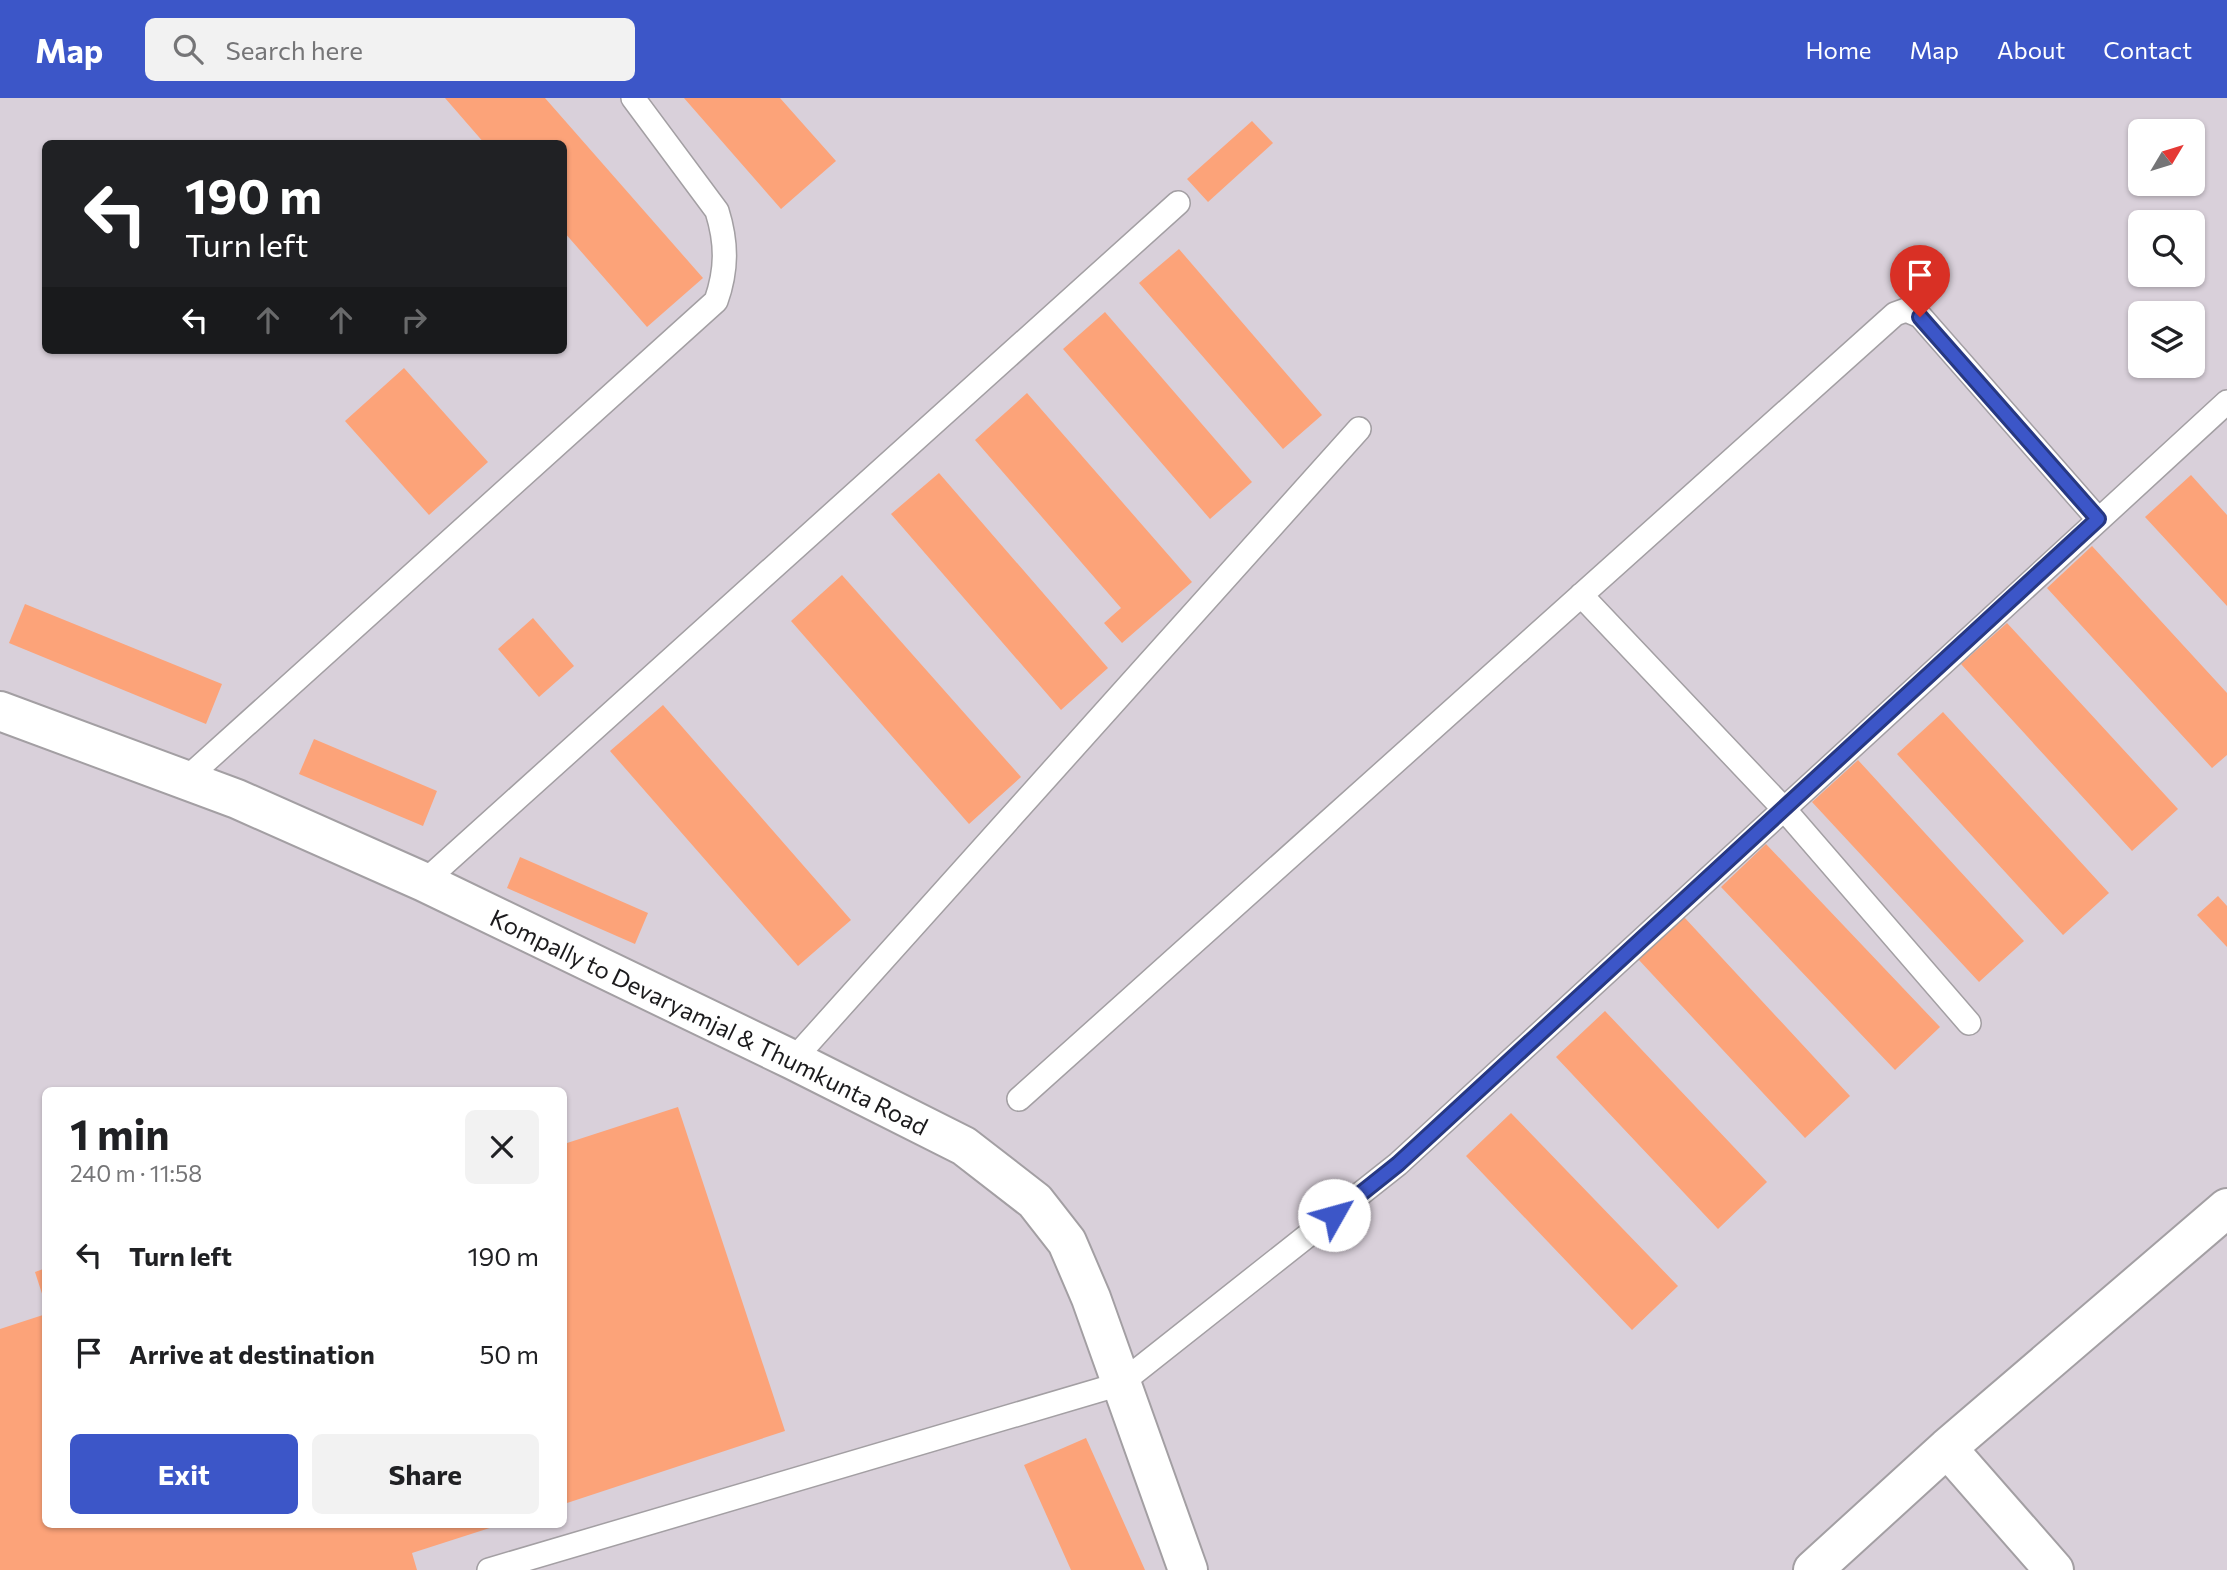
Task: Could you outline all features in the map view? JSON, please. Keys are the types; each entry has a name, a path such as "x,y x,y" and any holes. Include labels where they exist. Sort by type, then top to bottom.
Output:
{"main road":[{"name":"Kompally to Devaryamjal & Thumkunta Road","path":"0,711 237,799 425,882 964,1146 1035,1201 1067,1242 1091,1298 1188,1570"},
{"path":"1813,1570 1947,1448 2227,1208"},
{"path":"1947,1448 2054,1570"}],"lane":[{"path":"186,779 716,301 726,258 723,229 717,211 633,98"},
{"path":"425,882 1178,203"},
{"path":"1019,1099 1895,314 1906,310 1920,317 2098,519"},
{"path":"489,1570 1120,1384 1398,1164 2227,402"},
{"path":"793,1060 1359,429"},
{"path":"1581,595 1784,809 1969,1023"}],"shaded area":[{"path":"0,98 2227,98 2227,1570 0,1570"}],"building":[{"path":"445,98 545,98 703,278 647,327 567,235 567,140 482,140"},
{"path":"684,98 780,98 836,161 781,209"},
{"path":"1252,121 1273,143 1208,202 1187,179"},
{"path":"1179,249 1322,415 1283,449 1139,283"},
{"path":"1105,312 1252,482 1210,519 1063,349"},
{"path":"404,368 488,462 429,515 345,421"},
{"path":"1027,393 1192,582 1122,643 1104,623 1121,608 975,440"},
{"path":"939,473 1108,668 1061,710 891,514"},
{"path":"2191,475 2227,515 2227,606 2145,517"},
{"path":"2092,546 2227,693 2227,755 2212,768 2047,588"},
{"path":"842,575 1021,777 969,824 791,621"},
{"path":"25,604 222,684 206,724 9,643"},
{"path":"533,618 574,666 539,697 498,649"},
{"path":"2007,623 2178,809 2132,851 1961,664"},
{"path":"663,705 851,920 798,966 610,751"},
{"path":"1943,712 2109,893 2063,935 1897,754"},
{"path":"314,739 437,791 423,826 299,774"},
{"path":"1858,760 2024,941 1979,982 1812,802"},
{"path":"1766,844 1940,1027 1895,1070 1721,887"},
{"path":"520,857 648,913 635,944 507,888"},
{"path":"2218,896 2227,906 2227,947 2197,915"},
{"path":"1684,917 1850,1096 1805,1138 1638,959"},
{"path":"1605,1011 1767,1182 1718,1229 1556,1057"},
{"path":"678,1107 785,1431 567,1503 567,1143"},
{"path":"1511,1113 1678,1286 1632,1330 1466,1156"},
{"path":"42,1269 42,1294 35,1272"},
{"path":"42,1315 42,1528 490,1528 412,1553 417,1570 0,1570 0,1329"},
{"path":"1086,1438 1145,1570 1071,1570 1024,1465"}],"route":[{"path":"1334,1215 1398,1164 2098,519 1920,317"}]}
